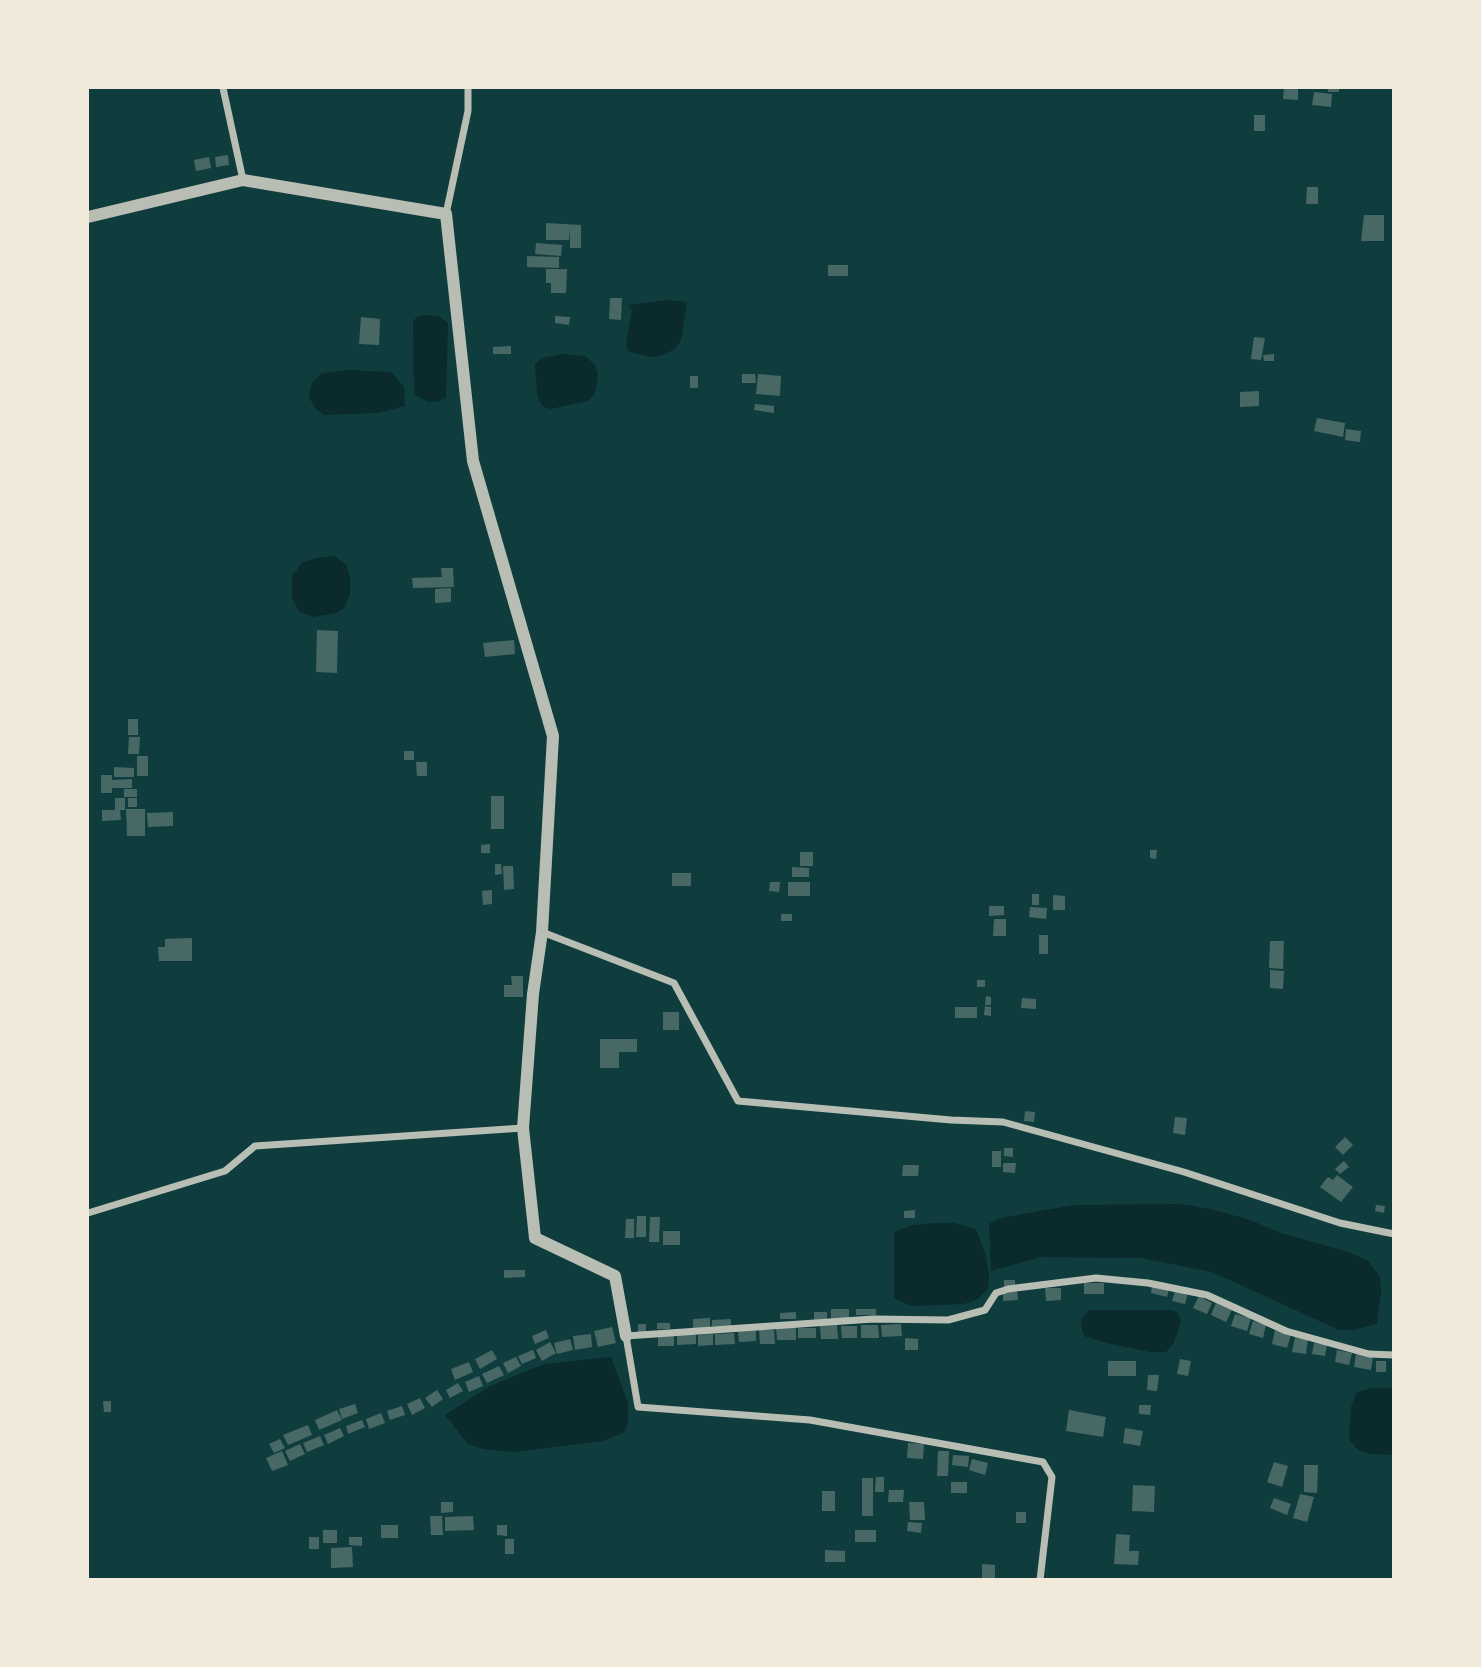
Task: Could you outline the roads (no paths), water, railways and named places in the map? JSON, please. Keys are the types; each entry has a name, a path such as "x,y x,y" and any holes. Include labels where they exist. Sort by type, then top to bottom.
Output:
{"street":[{"path":"223,88 243,180"},
{"path":"468,88 468,111 446,214 474,461 553,736 542,932 533,994 523,1128 534,1238 615,1276 638,1407 810,1420 1043,1462 1052,1477 1040,1580"},
{"path":"88,217 243,180 446,214"},
{"path":"542,932 674,983 738,1101 938,1119 1003,1122 1184,1172 1340,1223 1394,1234"},
{"path":"88,1213 225,1171 255,1146 523,1128"},
{"path":"626,1336 873,1320 948,1320 985,1310 996,1293 1008,1289 1096,1278 1148,1283 1207,1295 1286,1331 1369,1354 1394,1356"}],"water":[{"path":"666,300 687,302 681,340 675,349 652,357 629,352 626,344 632,311 629,305"},
{"path":"440,316 448,324 446,398 428,402 415,395 413,321 417,317"},
{"path":"563,354 585,356 595,365 598,376 595,393 588,401 550,409 542,406 537,394 535,364 542,358"},
{"path":"349,370 391,372 404,387 405,406 378,413 324,415 315,408 309,397 312,382 322,373"},
{"path":"335,556 347,566 350,578 350,594 345,607 336,613 313,617 299,611 292,598 292,576 303,562"},
{"path":"1180,1204 1250,1220 1281,1233 1349,1252 1368,1261 1380,1277 1377,1324 1353,1330 1339,1330 1212,1272 1141,1258 1041,1257 991,1271 989,1224 1000,1218 1074,1205"},
{"path":"954,1223 976,1229 989,1274 988,1289 976,1300 964,1304 911,1306 894,1298 894,1232 913,1225"},
{"path":"1090,1310 1171,1310 1177,1312 1181,1319 1173,1344 1166,1352 1150,1352 1084,1336 1082,1318"},
{"path":"611,1357 628,1403 628,1420 625,1432 603,1441 513,1452 483,1449 468,1444 445,1415 490,1386 544,1364"},
{"path":"1372,1388 1393,1388 1393,1455 1359,1451 1349,1440 1351,1407 1355,1396 1358,1392"}]}
